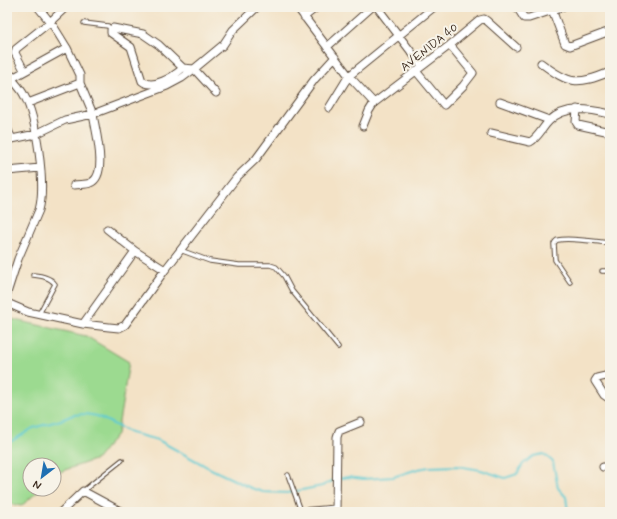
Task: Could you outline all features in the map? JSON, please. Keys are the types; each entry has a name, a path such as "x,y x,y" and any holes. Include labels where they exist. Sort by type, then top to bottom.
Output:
{"street":[{"path":"38,7 67,48 80,75 80,83 93,114 100,152 100,172 96,179 91,183 74,185"},
{"path":"24,70 15,53 16,49 66,7"},
{"path":"7,128 9,140 36,134 65,120 93,114 167,86 194,69 223,45 233,30 257,7"},
{"path":"296,7 349,76 374,103"},
{"path":"304,17 317,7"},
{"path":"327,47 372,7"},
{"path":"377,7 399,36 444,105 463,86 473,73 450,45"},
{"path":"329,108 349,76 434,7"},
{"path":"517,7 524,18 529,18 552,9 562,7"},
{"path":"552,9 565,44 570,46 610,31"},
{"name":"AVENIDA 40","path":"363,126 369,110 374,103 480,20 484,19 516,47"},
{"path":"183,68 162,81 152,84 145,83 142,81 131,47 111,33 111,30 113,28 118,28 143,34 159,45 183,68 194,69 216,93"},
{"path":"7,292 18,259 41,202 42,185 36,134 28,103 24,95 9,79 67,48"},
{"path":"7,303 28,312 83,324 119,328 125,325 180,250 237,177 256,159 314,80 335,57"},
{"path":"541,63 556,75 579,82 593,79 610,72"},
{"path":"28,103 80,83"},
{"path":"500,102 549,120"},
{"path":"577,109 576,122 578,125 610,132"},
{"path":"491,133 530,142 549,120 568,110 577,109 610,114"},
{"path":"7,171 40,168"},
{"path":"107,228 135,251 165,270"},
{"path":"83,324 135,251"},
{"path":"610,375 597,378 595,380 604,395 610,399"},
{"path":"301,512 335,511 337,437 339,431 361,422"},
{"path":"61,512 82,491 122,512"}],"lane":[{"path":"84,23 108,26 111,30"},
{"path":"570,282 555,260 555,242 559,240 580,239 610,243"},
{"path":"180,250 210,261 239,265 270,264 276,267 284,276 292,291 338,347"},
{"path":"602,271 610,271"},
{"path":"33,275 53,280 55,284 39,314"},
{"path":"82,491 122,460"},
{"path":"288,475 301,512"}],"green space":[{"path":"7,318 86,336 129,362 117,434 97,459 62,471 62,457 22,457 22,497 32,497 21,506 7,503"}],"waterway":[{"path":"7,442 12,441 33,428 73,415 85,414 97,416 131,433 158,440 211,469 263,492 287,493 322,486 334,480"},
{"path":"338,479 348,477 363,479 393,477 429,467 457,466 481,470 505,478 517,474 523,464 533,456 544,454 553,462 558,488 566,497 568,512"}]}
